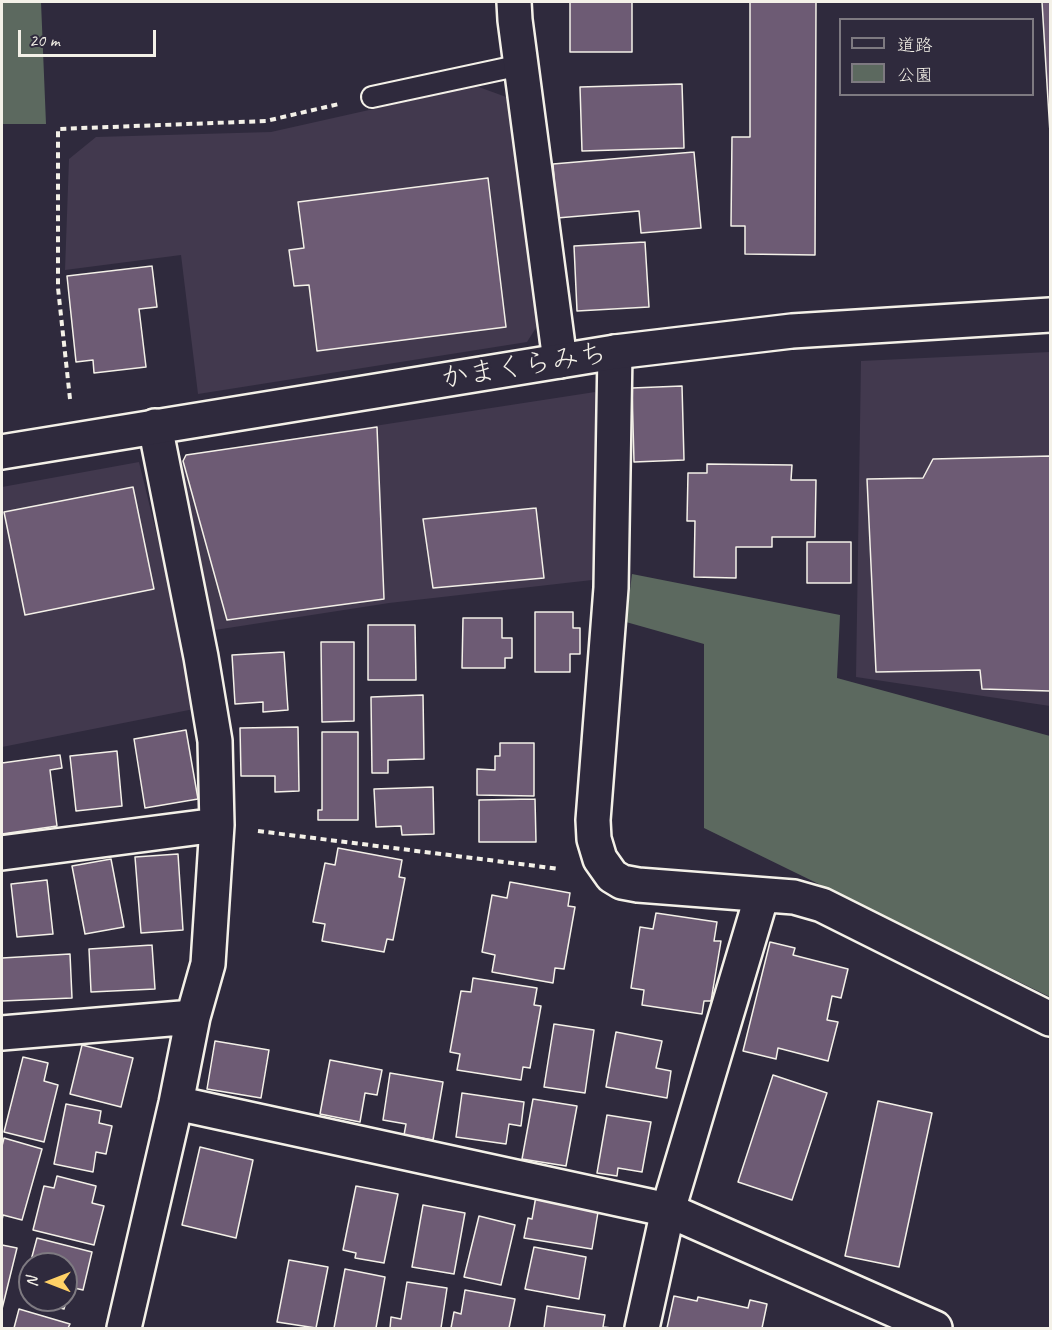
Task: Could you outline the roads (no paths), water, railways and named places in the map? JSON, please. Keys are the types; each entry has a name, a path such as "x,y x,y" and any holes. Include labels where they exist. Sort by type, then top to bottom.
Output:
{"street":[{"path":"514,2 514,20 560,361"},
{"name":"かまくらみち","path":"2,452 615,352 792,331 1050,315"},
{"path":"615,352 611,588 593,820 594,839 600,859 612,876 622,882 794,897 822,905 1050,1019"},
{"path":"124,1329 176,1103 193,1017 208,964 217,825 215,741 201,657 155,426"},
{"path":"2,853 217,825"},
{"path":"642,1329 668,1209 762,895"},
{"path":"2,1033 193,1017"},
{"path":"176,1103 668,1209 935,1329"}],"lane":[{"path":"372,97 521,65"}]}
